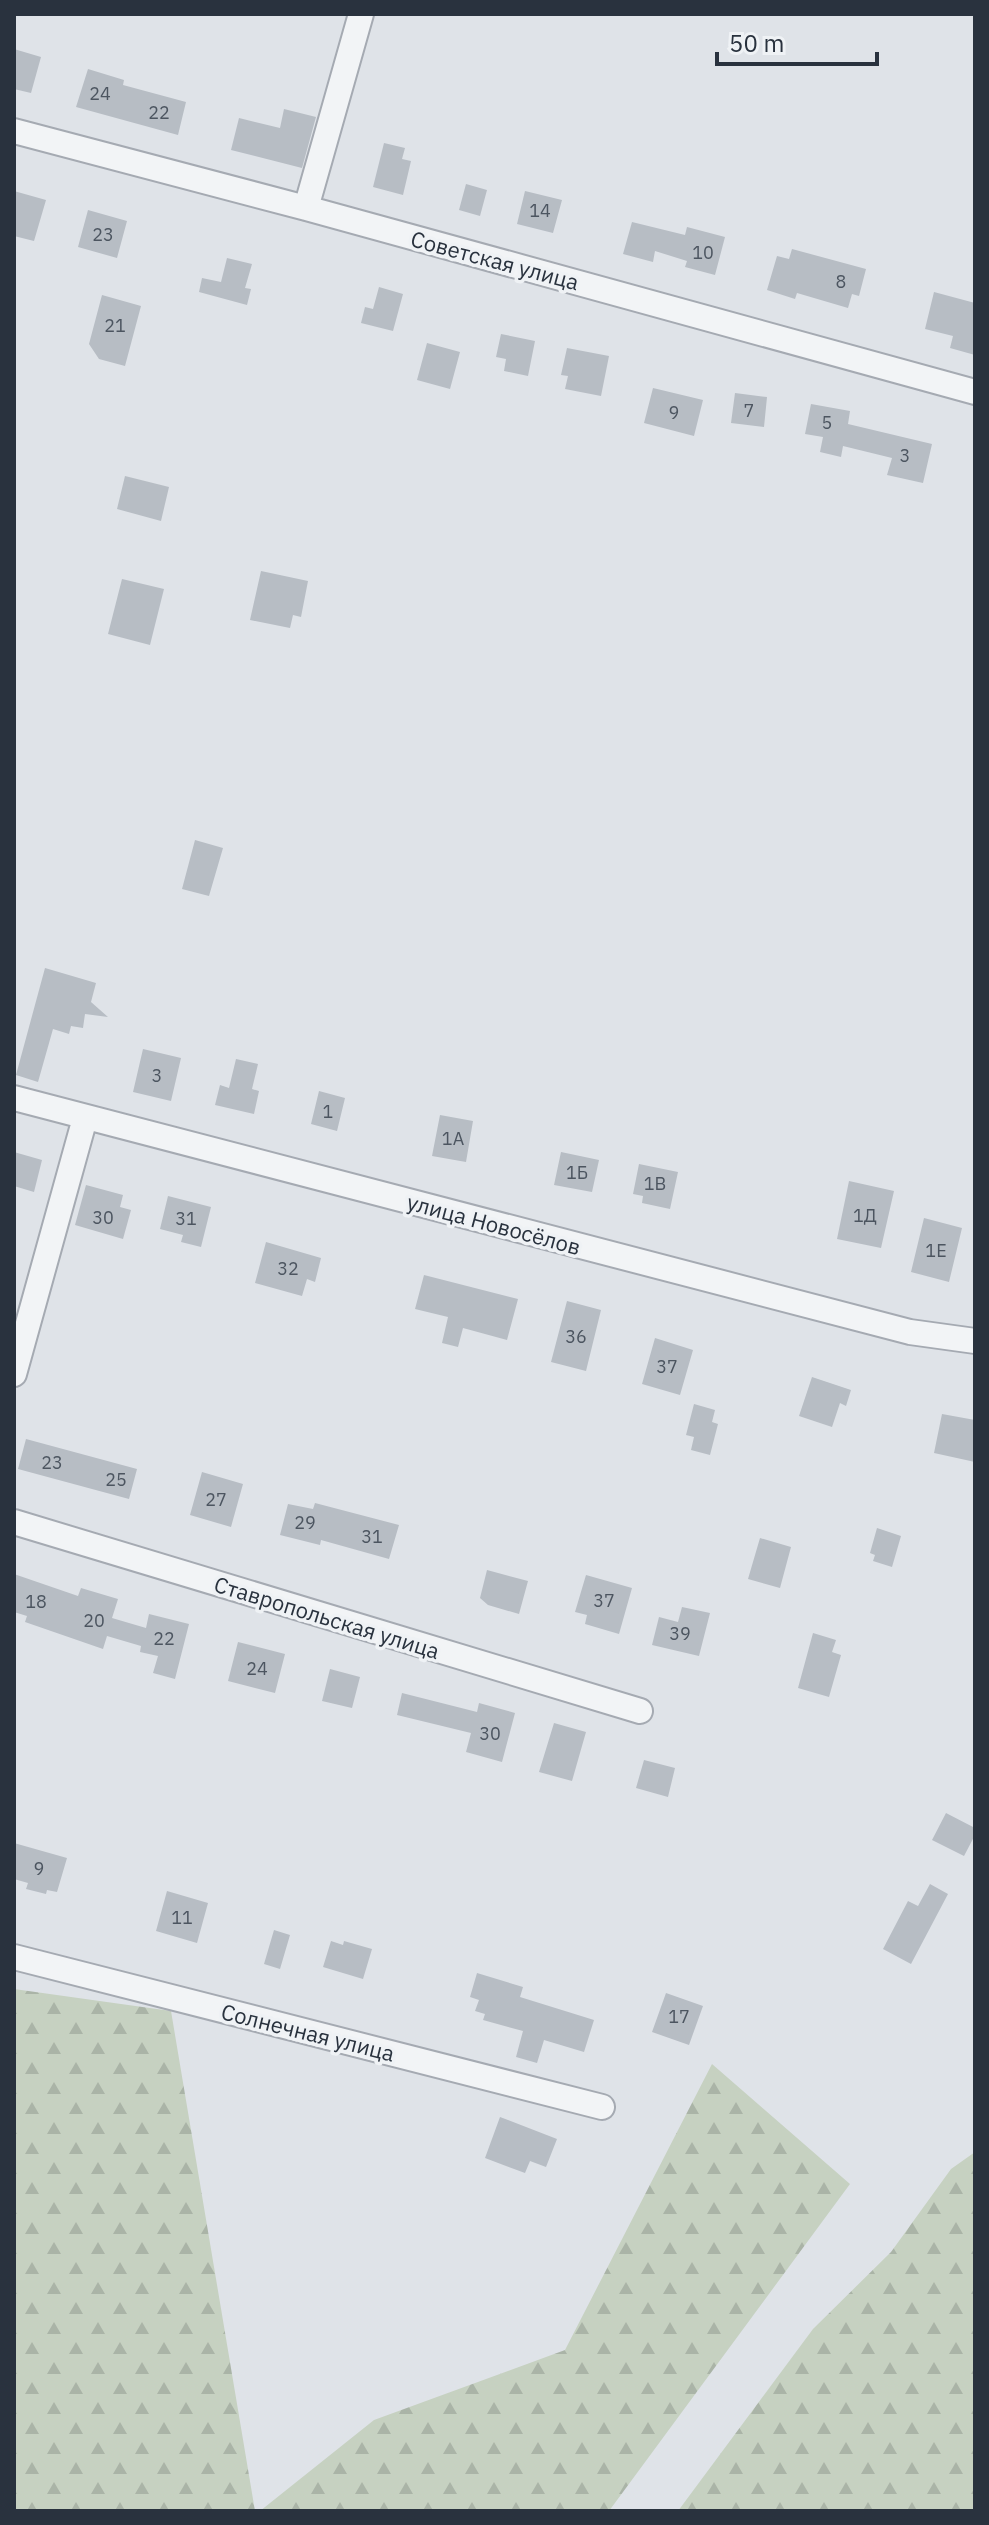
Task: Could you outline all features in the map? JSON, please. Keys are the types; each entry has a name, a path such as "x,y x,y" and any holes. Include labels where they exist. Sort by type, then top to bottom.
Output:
{"street":[{"path":"306,208 361,14"},
{"name":"Советская улица","path":"14,131 975,392"},
{"name":"улица Новосёлов","path":"14,1098 910,1332 975,1341"},
{"path":"14,1374 85,1118"},
{"name":"Ставропольская улица","path":"14,1522 640,1711"},
{"name":"Солнечная улица","path":"14,1957 602,2107"}],"green space":[{"path":"14,1989 171,2011 255,2511 14,2511"},
{"path":"712,2064 850,2184 609,2511 260,2511 374,2420 565,2350"},
{"path":"975,2152 975,2511 678,2511 813,2329 891,2252 951,2169"}],"building":[{"path":"14,49 41,57 31,93 14,89"},
{"path":"88,69 124,80 123,85 186,102 178,135 76,107"},
{"path":"284,109 316,117 302,168 231,150 239,118 280,128"},
{"path":"384,143 405,148 402,159 411,161 403,195 373,187"},
{"path":"466,184 487,190 480,216 459,210"},
{"path":"14,191 46,200 34,241 14,236"},
{"path":"525,191 562,200 553,233 517,224"},
{"path":"88,210 127,221 117,258 78,247"},
{"path":"632,222 685,235 687,227 725,237 715,275 685,267 687,261 655,251 653,262 623,254"},
{"path":"792,249 866,269 859,296 852,294 848,308 797,293 795,299 767,290 777,256 789,259"},
{"path":"227,258 252,264 245,288 251,289 247,305 199,292 202,278 221,282"},
{"path":"379,287 403,294 393,331 361,323 365,307 373,309"},
{"path":"934,292 975,303 975,355 950,348 953,336 925,329"},
{"path":"102,295 141,306 125,366 99,359 89,344"},
{"path":"501,334 535,341 528,376 504,371 506,359 496,357"},
{"path":"427,343 460,352 450,389 417,380"},
{"path":"567,348 609,356 601,396 565,389 568,376 561,375"},
{"path":"653,388 703,400 694,436 644,423"},
{"path":"735,393 767,397 764,427 731,423"},
{"path":"811,404 850,411 848,424 932,444 923,483 887,475 892,458 843,446 841,457 820,452 823,437 805,434"},
{"path":"125,476 169,487 161,521 117,509"},
{"path":"261,571 308,581 301,617 293,615 290,628 250,620"},
{"path":"122,579 164,589 150,645 108,634"},
{"path":"195,840 223,848 209,896 182,889"},
{"path":"45,968 96,983 91,1002 108,1017 85,1014 83,1028 71,1026 69,1034 53,1029 38,1082 16,1075"},
{"path":"143,1049 181,1058 171,1101 133,1092"},
{"path":"236,1059 258,1064 252,1089 259,1091 254,1114 215,1105 220,1085 229,1088"},
{"path":"319,1091 345,1098 337,1131 311,1124"},
{"path":"440,1115 473,1121 466,1162 432,1156"},
{"path":"14,1152 42,1160 34,1192 14,1186"},
{"path":"561,1152 599,1160 592,1192 554,1185"},
{"path":"639,1164 678,1172 670,1209 642,1203 643,1196 633,1194"},
{"path":"849,1181 894,1191 881,1248 837,1239"},
{"path":"86,1185 123,1195 120,1207 131,1210 123,1239 75,1225"},
{"path":"168,1196 211,1207 201,1247 181,1242 183,1235 160,1229"},
{"path":"924,1218 962,1228 949,1282 911,1272"},
{"path":"266,1242 321,1258 315,1282 307,1279 302,1296 255,1283"},
{"path":"424,1275 518,1299 507,1340 463,1328 458,1347 442,1343 448,1317 415,1309"},
{"path":"567,1301 601,1310 586,1371 551,1362"},
{"path":"655,1338 693,1350 680,1395 642,1384"},
{"path":"812,1377 851,1390 846,1406 840,1403 832,1427 799,1416"},
{"path":"694,1404 715,1410 712,1422 718,1424 710,1455 691,1450 694,1437 686,1435"},
{"path":"942,1414 975,1420 975,1462 934,1453"},
{"path":"26,1439 137,1469 129,1499 18,1469"},
{"path":"202,1472 243,1484 231,1527 190,1515"},
{"path":"315,1503 399,1525 389,1559 321,1540 320,1545 280,1535 288,1504 313,1509"},
{"path":"877,1528 901,1536 892,1567 873,1561 875,1555 870,1553"},
{"path":"760,1538 791,1547 780,1588 748,1579"},
{"path":"487,1570 528,1581 519,1614 488,1605 480,1598"},
{"path":"14,1574 78,1596 81,1588 118,1599 112,1618 146,1628 149,1614 189,1624 175,1679 153,1673 158,1656 140,1652 141,1646 107,1636 103,1649 25,1622 27,1616 14,1612"},
{"path":"586,1575 632,1588 619,1634 585,1624 587,1615 575,1612"},
{"path":"682,1607 710,1613 699,1656 652,1645 659,1617 678,1622"},
{"path":"813,1633 836,1640 832,1652 841,1655 829,1697 798,1688"},
{"path":"238,1642 285,1654 275,1693 228,1681"},
{"path":"330,1669 360,1677 352,1708 322,1701"},
{"path":"402,1693 477,1712 479,1703 515,1713 502,1762 466,1752 471,1733 397,1715"},
{"path":"554,1723 586,1732 572,1781 539,1772"},
{"path":"644,1760 675,1768 668,1797 636,1788"},
{"path":"946,1813 975,1828 975,1835 964,1856 932,1840"},
{"path":"14,1843 67,1858 57,1892 47,1890 46,1894 26,1889 28,1883 14,1879"},
{"path":"930,1884 948,1894 911,1964 883,1949 908,1901 918,1906"},
{"path":"167,1891 208,1903 197,1943 156,1931"},
{"path":"274,1930 290,1935 280,1969 264,1964"},
{"path":"331,1941 343,1945 344,1941 372,1949 363,1979 323,1967"},
{"path":"477,1973 523,1987 520,1997 594,2020 584,2052 544,2040 537,2063 516,2057 523,2031 483,2020 485,2014 475,2011 479,2000 470,1997"},
{"path":"666,1993 703,2006 689,2045 652,2032"},
{"path":"500,2117 557,2139 546,2167 530,2161 525,2173 485,2158"}]}
